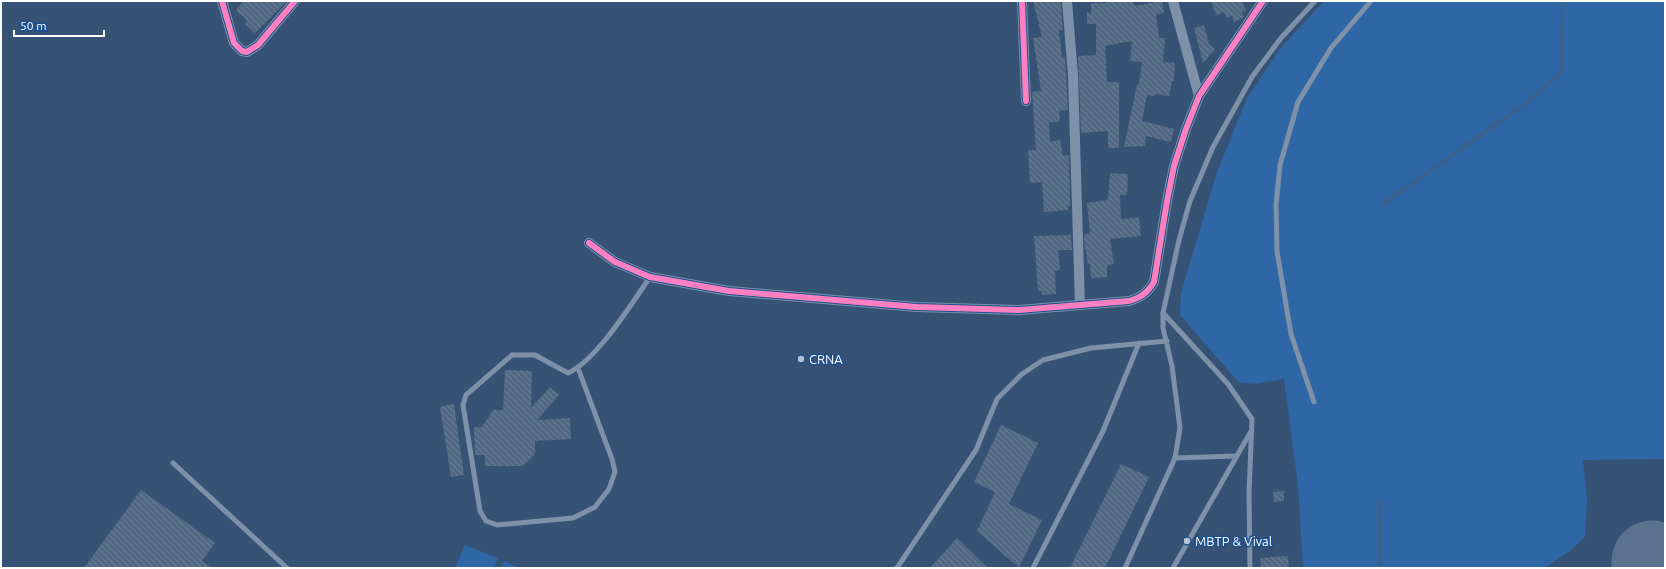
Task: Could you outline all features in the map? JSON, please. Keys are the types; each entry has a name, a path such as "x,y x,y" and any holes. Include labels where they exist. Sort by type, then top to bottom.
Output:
{"street":[{"path":"222,1 234,43 242,51 252,50 258,45 295,1"},
{"path":"1022,1 1026,101"},
{"path":"1067,1 1073,75 1080,305"},
{"path":"1173,1 1199,96"},
{"path":"589,243 615,262 650,277 729,291 917,307 1019,310 1129,301 1139,298 1147,293 1154,282 1174,166 1199,96 1259,3"}],"lane":[{"path":"1125,568 1174,458 1180,422 1172,366 1163,328 1163,313 1179,240 1190,201 1213,147 1252,77 1281,38 1315,1"},
{"path":"1314,402 1291,334 1277,251 1276,205 1280,165 1298,102 1331,48 1371,1"},
{"path":"578,368 612,459 615,472 609,489 595,507 573,518 497,524 486,521 480,511 463,405 466,394 512,355 535,355 568,372 578,368 618,326 650,277"},
{"path":"1163,313 1228,384 1252,419 1250,568"},
{"path":"897,568 976,450 997,399 1022,374 1043,360 1091,348 1167,341"},
{"path":"1033,568 1103,431 1139,343"},
{"path":"1173,568 1251,432"},
{"path":"1174,458 1236,456"},
{"path":"173,463 287,568"}],"shaded area":[{"path":"1324,1 1665,1 1665,459 1583,460 1587,498 1585,537 1570,551 1544,568 1303,568 1298,486 1284,379 1255,384 1238,382 1180,315 1181,293 1217,172 1247,98 1280,49"},
{"path":"465,545 498,558 494,568 455,568"},
{"path":"504,561 519,568 501,568"}],"building":[{"path":"244,1 287,1 255,33 245,24 247,21 236,10"},
{"path":"1033,1 1060,1 1061,5 1063,30 1059,31 1062,57 1065,57 1068,110 1059,111 1060,122 1049,122 1050,142 1060,140 1063,156 1069,155 1070,206 1068,206 1068,210 1044,212 1042,182 1030,183 1028,150 1036,150 1032,92 1041,91 1033,38 1042,37"},
{"path":"1107,1 1133,1 1134,6 1162,1 1164,13 1156,15 1159,38 1165,38 1163,62 1175,63 1174,81 1172,81 1169,96 1155,94 1155,96 1147,95 1142,121 1174,129 1171,142 1146,136 1145,146 1124,147 1137,84 1139,84 1142,62 1130,61 1132,41 1105,46 1107,82 1119,82 1119,148 1108,148 1108,131 1081,133 1078,56 1096,55 1096,24 1087,24 1087,13 1091,13 1091,3 1107,3"},
{"path":"1211,1 1242,1 1246,11 1242,12 1244,17 1234,22 1232,16 1227,18 1224,12 1216,15"},
{"path":"1204,25 1209,44 1215,49 1203,63 1194,28"},
{"path":"1110,173 1128,174 1127,195 1120,195 1121,219 1139,217 1141,236 1110,239 1114,264 1107,265 1107,277 1091,278 1090,264 1088,264 1085,250 1084,235 1090,233 1087,203 1108,200"},
{"path":"1071,235 1072,250 1058,250 1060,270 1055,271 1056,294 1042,295 1042,291 1038,291 1034,236"},
{"path":"505,370 532,371 531,408 550,387 559,395 537,420 570,418 571,439 535,441 535,454 523,466 485,466 485,455 475,455 474,427 482,427 493,410 503,410"},
{"path":"454,404 464,475 451,477 440,407"},
{"path":"1001,425 1038,443 1009,504 1042,520 1019,568 977,531 995,492 974,482"},
{"path":"1121,464 1149,477 1105,568 1070,568"},
{"path":"141,490 215,543 202,561 212,568 84,568"},
{"path":"1284,491 1284,501 1274,502 1273,492"},
{"path":"957,538 988,568 930,568"},
{"path":"1288,556 1289,568 1261,568 1260,558"}],"waterway":[{"path":"1383,204 1522,106 1561,73 1563,1"},
{"path":"1379,501 1380,568"}],"runway":[{"path":"1652,561 1652,568"}],"cycle path":[{"path":"222,1 234,43 242,51 247,52 258,45 295,1"},
{"path":"1022,1 1026,101"},
{"path":"589,243 615,262 650,277 729,291 917,307 1019,310 1129,301 1144,294 1154,282 1174,166 1199,96 1263,1"}],"place":[{"name":"CRNA","path":"801,359"},
{"name":"MBTP & Vival","path":"1187,541"}]}
